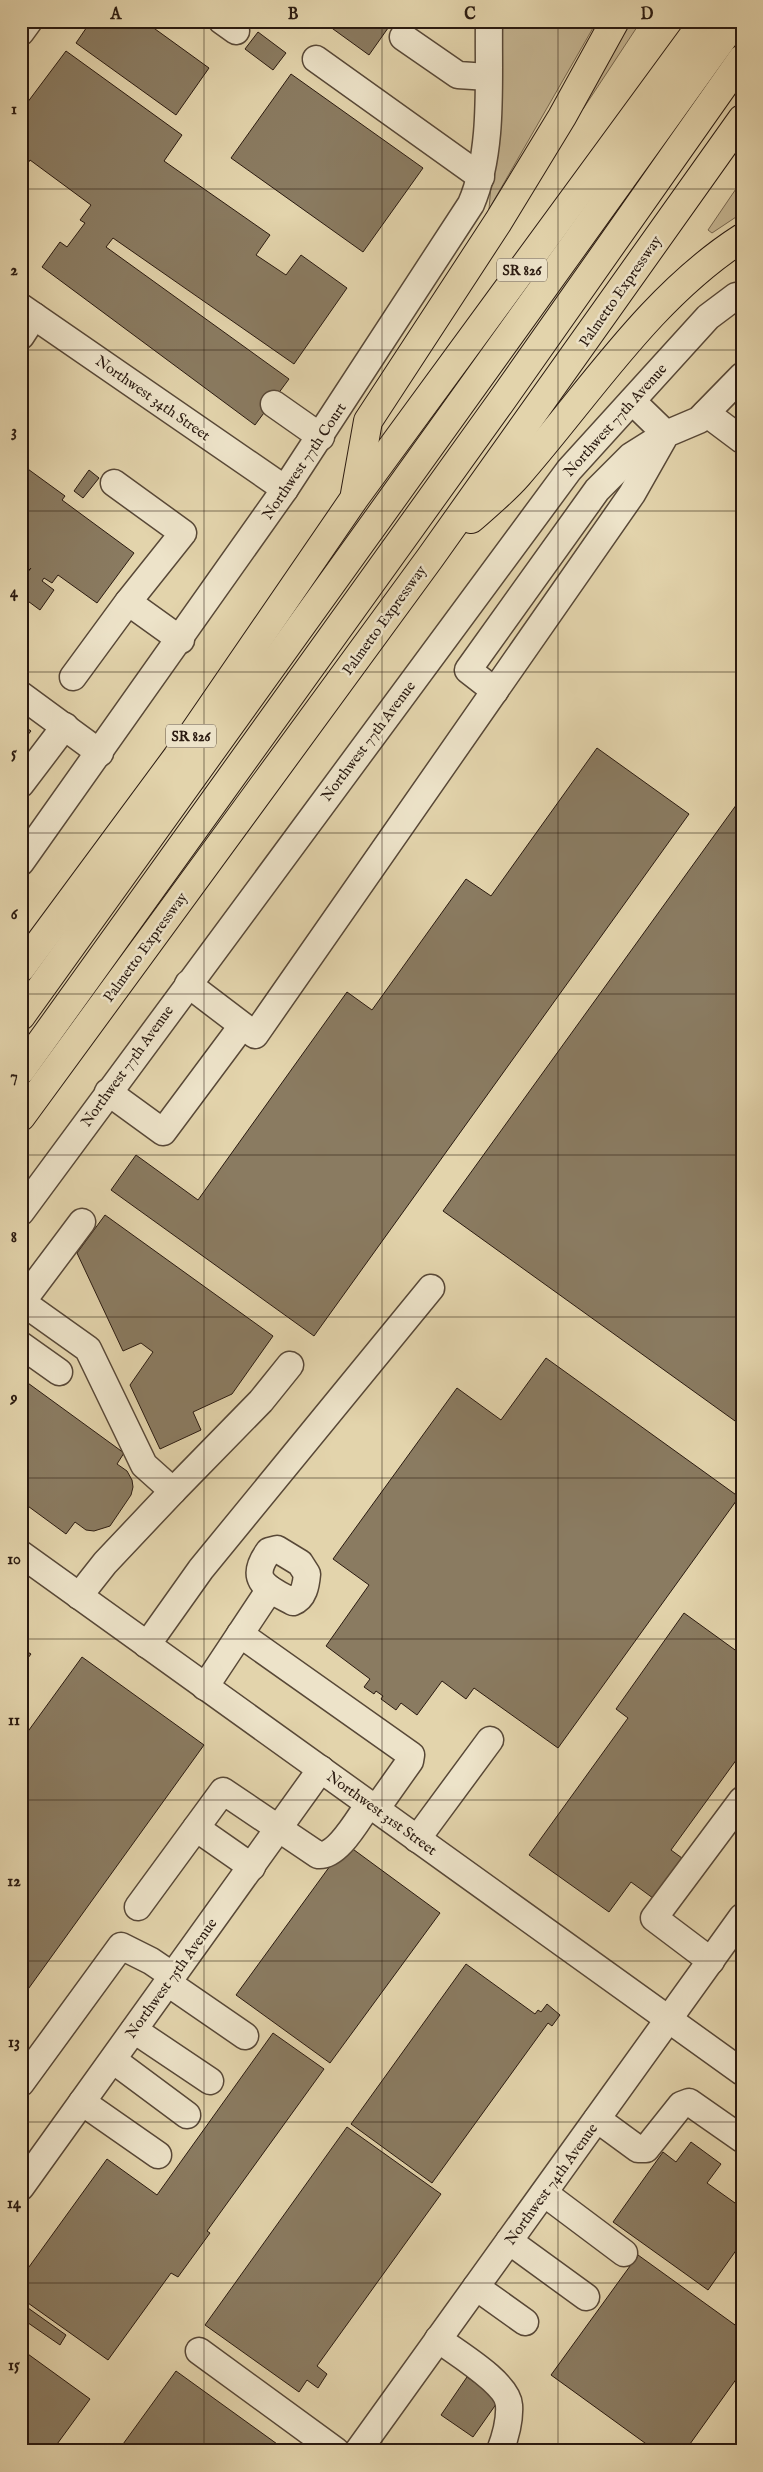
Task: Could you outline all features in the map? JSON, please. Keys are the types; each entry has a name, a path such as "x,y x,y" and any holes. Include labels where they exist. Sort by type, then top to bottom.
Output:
{"highway":[{"path":"354,499 368,421 513,198 562,116 615,21"},
{"path":"21,1016 735,21"},
{"name":"SR 826","path":"21,968 177,757 354,499 697,28"},
{"path":"21,1070 494,411 742,59"},
{"name":"Palmetto Expressway","path":"21,1117 430,558 742,119"},
{"path":"430,558 517,477 640,329 684,283 742,238"}],"street":[{"name":"Northwest 77th Court","path":"21,862 181,640 321,437 461,222 471,204 481,177 487,134 488,22"},
{"path":"403,36 458,75 488,77"},
{"path":"316,59 481,177"},
{"name":"Northwest 77th Avenue","path":"21,1212 569,470 708,317 736,296 742,295"},
{"name":"Northwest 34th Street","path":"25,319 285,489"},
{"path":"468,670 597,490 631,456 666,434 699,420 742,376"},
{"path":"632,401 666,434"},
{"path":"274,404 321,437"},
{"path":"706,413 742,440"},
{"path":"188,984 255,1035 632,494 666,434"},
{"path":"73,677 128,602 183,533 114,483"},
{"path":"128,602 181,640"},
{"path":"439,645 495,690"},
{"path":"21,695 100,753"},
{"path":"21,784 65,726"},
{"path":"108,1092 163,1132 242,1026"},
{"path":"82,1222 22,1302 88,1349 144,1465 173,1491"},
{"path":"147,1645 201,1569 432,1288"},
{"path":"21,1345 59,1372"},
{"path":"80,1596 105,1563 261,1401 290,1365"},
{"name":"Northwest 31st Street","path":"21,1554 742,2072"},
{"path":"205,1686 270,1589"},
{"path":"138,1908 223,1791 310,1851 324,1856 330,1854 337,1847 410,1761 411,1755 240,1634"},
{"path":"417,1839 490,1740"},
{"name":"Northwest 75th Avenue","path":"21,2187 321,1770"},
{"path":"711,1960 654,1918 742,1800"},
{"path":"196,1828 252,1867"},
{"name":"Northwest 74th Avenue","path":"369,2447 438,2339 742,1917"},
{"path":"21,2083 121,1946 151,1961 244,2036"},
{"path":"134,2030 210,2081"},
{"path":"113,2060 187,2115"},
{"path":"82,2102 158,2154"},
{"path":"597,2119 638,2150 646,2149 681,2105 689,2102 742,2139"},
{"path":"544,2193 624,2252"},
{"path":"509,2241 586,2296"},
{"path":"476,2287 525,2322"},
{"path":"438,2339 502,2387 509,2404 504,2440 500,2451"},
{"path":"198,2350 336,2451"}],"shaded area":[{"path":"500,21 597,21 489,209 500,81"},
{"path":"629,21 641,21 583,109 575,108"},
{"path":"742,180 742,213 712,233 708,230"}],"building":[{"path":"91,21 144,21 209,68 176,115 76,43"},
{"path":"322,21 393,21 369,55"},
{"path":"258,32 286,53 273,70 245,49"},
{"path":"66,51 182,135 164,161 270,235 256,255 286,275 301,255 347,288 294,364 113,238 106,247 289,379 255,425 42,267 60,242 67,247 85,223 80,220 91,205 30,160 25,168 21,165 21,111"},
{"path":"291,74 423,168 363,252 231,158"},
{"path":"21,464 65,496 62,500 134,553 97,603 58,575 52,583 44,578 42,581 54,590 40,610 21,596 21,581 31,568 25,574 21,571 21,561 24,557 21,556"},
{"path":"89,470 99,478 83,498 74,491"},
{"path":"21,724 31,731 21,743"},
{"path":"597,748 689,814 314,1336 111,1190 136,1155 198,1200 347,992 372,1010 466,879 491,896"},
{"path":"742,797 742,1426 443,1211"},
{"path":"105,1215 273,1336 232,1394 193,1412 201,1430 160,1449 130,1385 153,1352 141,1343 123,1351 77,1253"},
{"path":"546,1358 739,1497 558,1748 474,1688 466,1699 442,1681 417,1715 401,1703 396,1710 381,1699 383,1696 376,1691 374,1694 364,1687 370,1679 326,1646 369,1585 333,1559 457,1388 501,1420"},
{"path":"21,1378 124,1453 117,1464 127,1471 132,1480 133,1487 131,1495 110,1526 94,1531 86,1530 75,1522 66,1534 21,1501"},
{"path":"684,1613 742,1655 742,1752 671,1850 686,1861 657,1901 631,1882 609,1912 529,1855 628,1718 616,1709"},
{"path":"21,1648 31,1654 21,1667"},
{"path":"82,1657 204,1745 21,1999 21,1741"},
{"path":"346,1844 440,1913 330,2063 236,1995"},
{"path":"466,1964 535,2014 538,2010 541,2012 547,2004 560,2015 552,2026 548,2023 432,2183 351,2124"},
{"path":"273,2033 324,2069 207,2231 210,2233 178,2277 171,2273 108,2360 21,2298 21,2278 107,2159 157,2195"},
{"path":"21,2043 29,2048 21,2059"},
{"path":"347,2127 441,2194 317,2366 327,2374 318,2388 307,2380 299,2392 205,2325"},
{"path":"691,2142 721,2164 707,2183 742,2208 742,2242 708,2290 613,2222 663,2152 676,2162"},
{"path":"638,2255 742,2330 742,2371 685,2451 656,2451 551,2375"},
{"path":"21,2303 66,2335 60,2345 21,2318"},
{"path":"21,2349 90,2399 52,2451 21,2451"},
{"path":"176,2371 284,2449 282,2451 118,2451"},
{"path":"467,2377 499,2400 473,2437 441,2415"}]}
